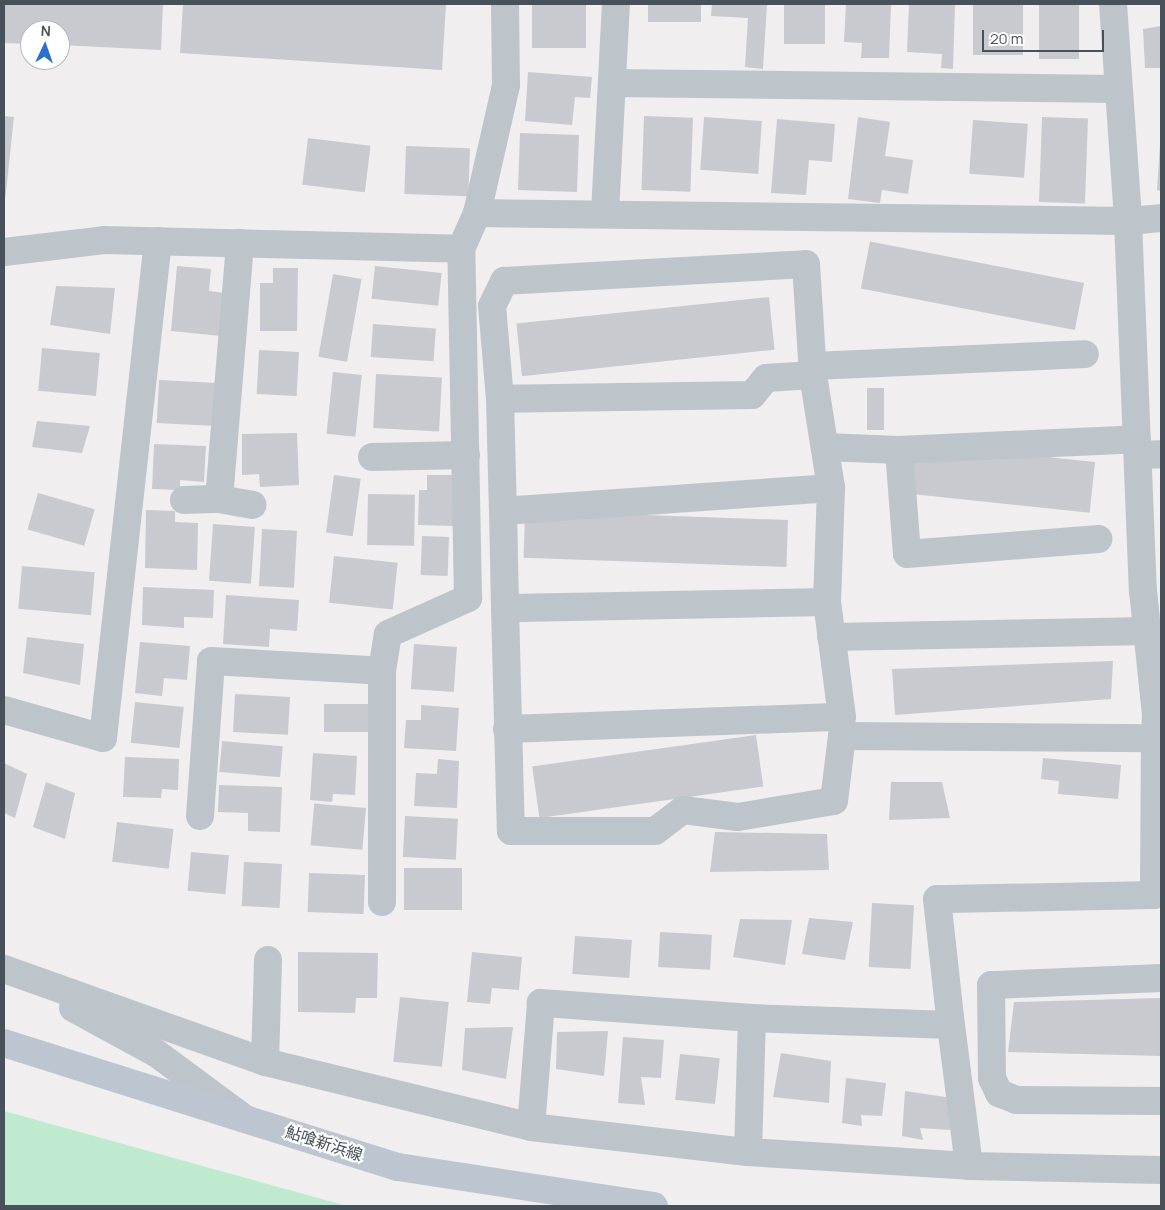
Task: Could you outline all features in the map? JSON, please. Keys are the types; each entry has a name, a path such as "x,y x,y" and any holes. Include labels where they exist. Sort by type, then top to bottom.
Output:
{"main road":[{"name":"鮎喰新浜線","path":"4,1043 398,1167 654,1206"}],"street":[{"path":"382,902 382,671 388,634 468,598 461,249 477,213 506,85 506,4"},
{"path":"605,213 616,4"},
{"path":"969,1166 937,899 1154,895 1158,737 1148,631 1145,449 1113,4"},
{"path":"612,83 1118,89"},
{"path":"477,213 605,213 1128,221 1161,218"},
{"path":"4,252 104,240 461,249"},
{"path":"4,710 103,738 158,241"},
{"path":"219,499 240,243"},
{"path":"806,264 813,370 831,488 827,602 842,726 834,801 738,817 684,810 655,831 511,831 500,399 492,306 504,281 806,264"},
{"path":"500,399 752,395 766,378 813,370 1085,354"},
{"path":"825,447 899,450 1145,449"},
{"path":"899,450 907,554 1098,539"},
{"path":"372,457 466,455"},
{"path":"503,511 831,488"},
{"path":"184,500 219,499 252,505"},
{"path":"505,608 827,602"},
{"path":"832,637 1148,631"},
{"path":"200,816 211,661 382,671"},
{"path":"507,729 842,726 1158,737"},
{"path":"266,1062 268,960"},
{"path":"4,970 266,1062 531,1127 748,1152 969,1166 1161,1170"},
{"path":"4,970 156,1053 243,1118"},
{"path":"1161,978 991,985 992,1078 999,1093 1016,1100 1161,1101"},
{"path":"531,1127 541,1002 752,1018 951,1025"},
{"path":"748,1152 752,1018"}],"green space":[{"path":"4,1111 347,1206 4,1206"}],"building":[{"path":"4,4 163,4 161,50 70,45 70,20 20,20 20,44 4,43"},
{"path":"183,4 446,4 442,70 180,53"},
{"path":"532,4 586,4 586,48 532,48"},
{"path":"648,4 701,4 701,22 648,22"},
{"path":"712,4 767,4 763,69 745,67 748,18 711,16"},
{"path":"784,4 825,4 825,44 784,44"},
{"path":"846,4 891,4 889,58 861,58 862,43 844,42"},
{"path":"909,4 955,4 953,69 941,68 942,54 907,52"},
{"path":"973,4 1023,4 1023,55 973,55"},
{"path":"1039,4 1079,4 1079,59 1039,59"},
{"path":"1161,26 1161,68 1145,68 1143,29"},
{"path":"528,72 592,77 590,98 575,97 572,125 525,121"},
{"path":"4,116 14,117 6,197 4,196"},
{"path":"644,116 693,118 690,192 641,190"},
{"path":"704,117 762,121 758,174 700,170"},
{"path":"858,117 890,122 885,156 913,160 908,194 882,190 880,203 848,199"},
{"path":"1042,117 1088,119 1085,204 1039,202"},
{"path":"777,119 835,124 832,162 809,160 806,195 771,193"},
{"path":"973,120 1028,124 1024,178 969,174"},
{"path":"520,133 579,135 577,192 518,190"},
{"path":"308,138 371,146 365,192 302,185"},
{"path":"1161,144 1161,191 1157,190"},
{"path":"406,146 470,148 468,196 404,194"},
{"path":"870,241 1084,283 1075,330 861,289"},
{"path":"177,266 211,269 209,291 225,293 221,336 171,331"},
{"path":"375,266 442,273 438,306 372,299"},
{"path":"273,268 298,268 297,331 260,331 260,283 273,283"},
{"path":"333,274 362,279 347,362 318,357"},
{"path":"56,286 115,288 110,334 50,325"},
{"path":"769,297 775,350 522,376 516,324"},
{"path":"373,324 436,328 434,361 371,357"},
{"path":"42,348 100,353 96,396 38,391"},
{"path":"259,350 299,352 297,396 257,394"},
{"path":"333,372 362,375 355,437 327,434"},
{"path":"376,374 442,377 439,431 373,428"},
{"path":"159,380 217,383 215,426 157,423"},
{"path":"867,388 884,388 884,430 867,430"},
{"path":"37,421 90,426 82,453 32,447"},
{"path":"297,433 299,485 260,487 259,474 242,475 242,434"},
{"path":"915,443 1095,462 1090,513 910,494"},
{"path":"154,444 206,446 204,482 180,480 180,490 152,489"},
{"path":"334,475 361,479 353,536 326,532"},
{"path":"427,475 454,475 453,526 418,525 419,490 427,490"},
{"path":"38,493 95,509 84,546 28,530"},
{"path":"368,494 415,495 414,546 367,545"},
{"path":"146,510 175,511 175,522 198,523 197,570 145,568"},
{"path":"525,511 788,520 786,567 524,558"},
{"path":"213,524 255,527 251,584 209,581"},
{"path":"262,529 297,531 294,588 259,586"},
{"path":"422,536 449,537 448,576 421,575"},
{"path":"334,556 398,563 393,609 329,603"},
{"path":"22,566 95,572 91,615 18,609"},
{"path":"143,587 214,590 213,618 184,617 184,628 142,625"},
{"path":"226,595 299,600 297,631 270,629 269,647 223,644"},
{"path":"27,637 84,644 80,685 23,673"},
{"path":"140,642 190,646 187,680 164,678 162,696 135,693"},
{"path":"414,644 457,647 454,692 411,689"},
{"path":"1113,661 1111,699 895,715 892,669"},
{"path":"235,694 290,697 288,735 233,732"},
{"path":"135,702 184,707 179,748 131,743"},
{"path":"324,704 369,704 369,732 324,732"},
{"path":"421,705 459,708 456,751 404,748 406,720 421,720"},
{"path":"756,735 763,786 539,818 532,766"},
{"path":"222,741 283,746 280,777 219,772"},
{"path":"313,753 357,756 355,795 333,794 332,802 310,800"},
{"path":"125,757 179,759 178,790 162,789 161,798 123,797"},
{"path":"1043,758 1121,765 1118,799 1058,794 1059,781 1041,779"},
{"path":"438,759 459,761 457,808 414,806 416,773 437,774"},
{"path":"4,763 27,774 15,818 4,813"},
{"path":"46,782 75,793 65,839 33,827"},
{"path":"891,782 942,782 950,818 889,820"},
{"path":"219,785 282,787 280,832 248,831 248,813 218,812"},
{"path":"314,803 366,808 362,850 311,845"},
{"path":"405,816 458,819 456,860 403,857"},
{"path":"117,822 174,829 169,869 112,862"},
{"path":"715,832 827,834 829,870 710,872"},
{"path":"191,852 229,855 225,894 188,891"},
{"path":"244,862 282,864 280,908 242,906"},
{"path":"404,868 462,868 462,910 404,910"},
{"path":"309,873 365,875 364,914 308,912"},
{"path":"872,903 914,905 911,969 869,967"},
{"path":"809,918 853,922 845,960 802,954"},
{"path":"740,919 792,920 785,965 733,957"},
{"path":"660,932 712,935 710,970 658,967"},
{"path":"575,936 632,940 629,978 572,974"},
{"path":"298,952 378,953 377,998 356,998 355,1013 298,1012"},
{"path":"472,952 522,957 519,990 492,988 490,1004 467,1002"},
{"path":"400,997 449,1002 442,1067 393,1062"},
{"path":"1161,998 1161,1056 1008,1052 1014,1002"},
{"path":"513,1027 506,1079 462,1070 465,1028"},
{"path":"608,1031 604,1076 556,1069 557,1032"},
{"path":"623,1037 664,1040 661,1078 641,1077 645,1105 618,1103"},
{"path":"781,1053 831,1061 829,1103 773,1097"},
{"path":"680,1054 720,1058 715,1104 675,1100"},
{"path":"846,1078 886,1083 882,1116 861,1115 862,1126 842,1123"},
{"path":"905,1091 952,1098 950,1130 920,1128 923,1140 902,1136"}]}
